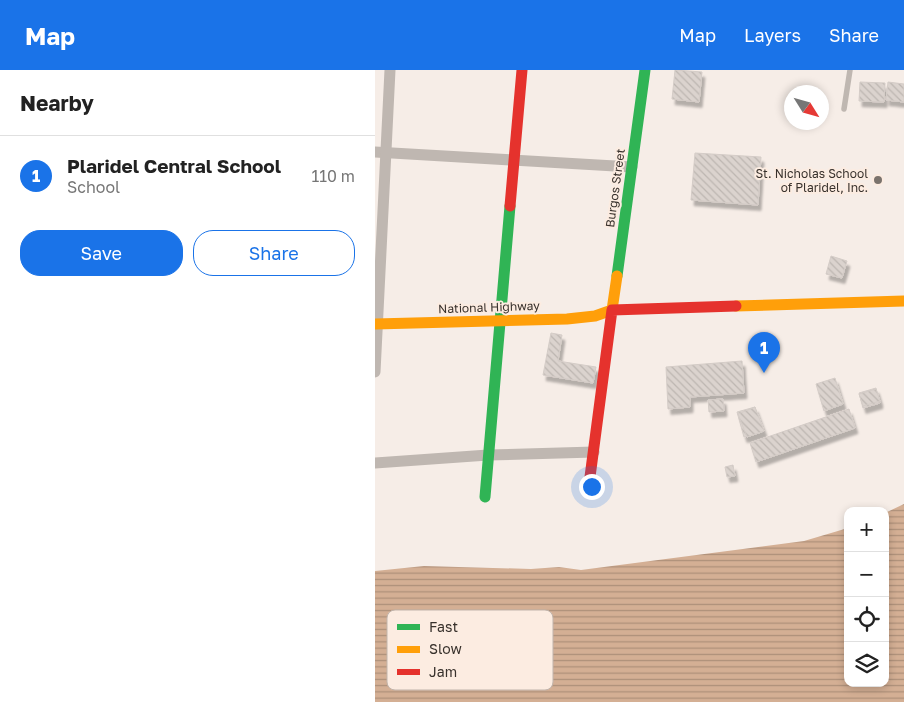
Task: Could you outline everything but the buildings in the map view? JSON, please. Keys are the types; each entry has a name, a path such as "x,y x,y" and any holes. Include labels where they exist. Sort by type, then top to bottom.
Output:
{"street":[{"path":"375,372 380,152 390,70"},
{"path":"485,497 522,70"},
{"name":"Burgos Street","path":"588,492 594,452 607,312 632,167 645,70"},
{"path":"380,152 632,167"},
{"name":"National Highway","path":"376,324 586,317 607,312 904,302"},
{"path":"375,463 488,455 594,452"}],"lane":[{"path":"844,109 850,70"}],"shaded area":[{"path":"904,504 904,702 375,702 375,571 424,566 531,569 559,567 581,570 804,541 844,529 844,687 889,687 889,511"}],"traffic: fast":[{"path":"617,276 645,70"},
{"path":"485,497 510,206"}],"traffic: slow":[{"path":"375,324 567,319 595,316 612,310 617,276"},
{"path":"736,306 904,301"}],"traffic: jam":[{"path":"510,206 522,70"},
{"path":"588,492 612,310 736,306"}],"place":[{"name":"St. Nicholas School of Plaridel, Inc.","path":"878,180"},
{"name":"Plaridel Central School","path":"764,373"}]}
